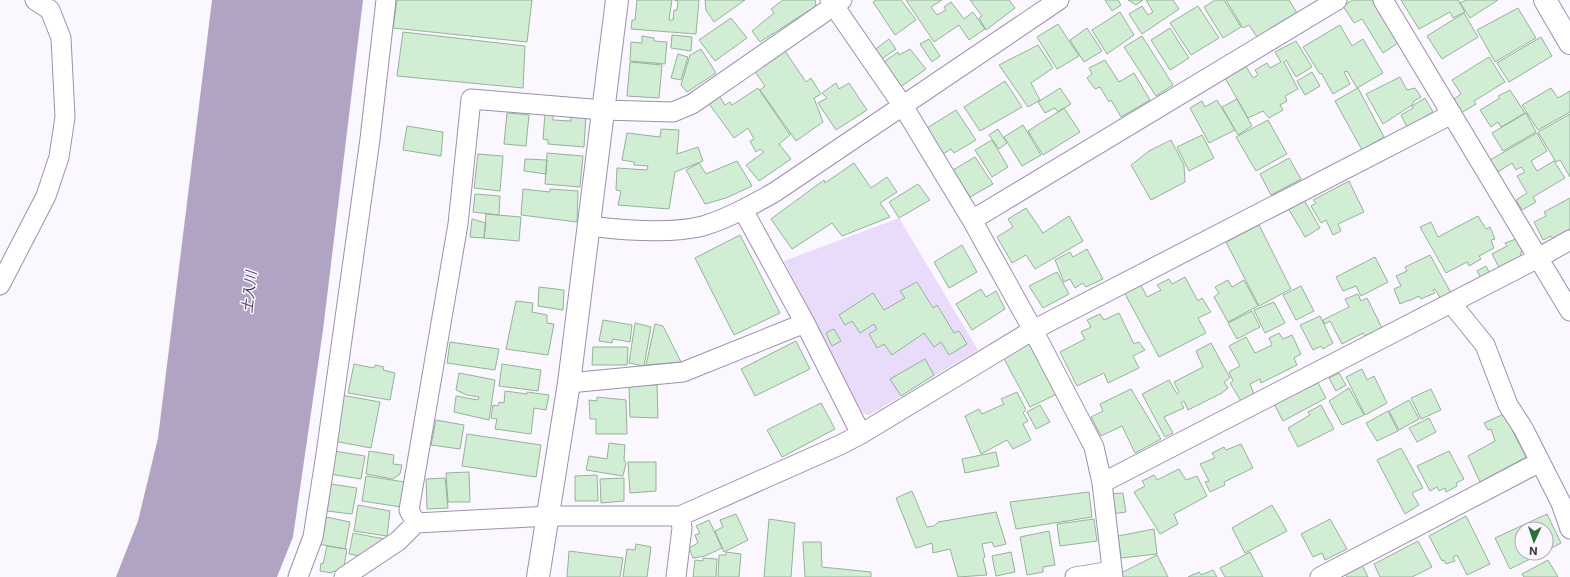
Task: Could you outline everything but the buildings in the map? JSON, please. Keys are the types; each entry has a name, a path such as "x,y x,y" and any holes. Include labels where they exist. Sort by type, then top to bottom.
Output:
{"street":[{"path":"0,285 46,196 59,157 65,117 61,38 50,10 35,0"},
{"path":"298,577 313,537 325,461 369,146 386,0"},
{"path":"538,577 549,516 569,383 617,0"},
{"path":"589,226 659,231 702,226 743,210 775,192 1059,0"},
{"path":"972,220 1337,0"},
{"path":"1383,0 1570,311"},
{"path":"1545,0 1570,43"},
{"path":"416,523 409,510 458,224 471,99 603,110 672,112 692,104 835,2 903,106 972,220 1033,330 1094,447 1102,483 1112,574 1075,577"},
{"path":"344,577 398,541 416,523 549,516 680,516 840,445 861,434 1033,330 1452,114"},
{"path":"743,210 805,323 861,434"},
{"path":"1102,483 1538,258 1570,240"},
{"path":"1451,303 1485,345 1508,405 1523,428 1561,503 1570,529"},
{"path":"569,383 683,372 805,323"},
{"path":"1320,577 1540,462"},
{"path":"676,577 682,528 680,516"}],"shaded area":[{"path":"899,218 978,350 869,415 862,413 784,261"}],"water":[{"name":"土入川","path":"212,0 363,0 323,330 293,537 277,577 116,577 138,521 158,438"}]}
